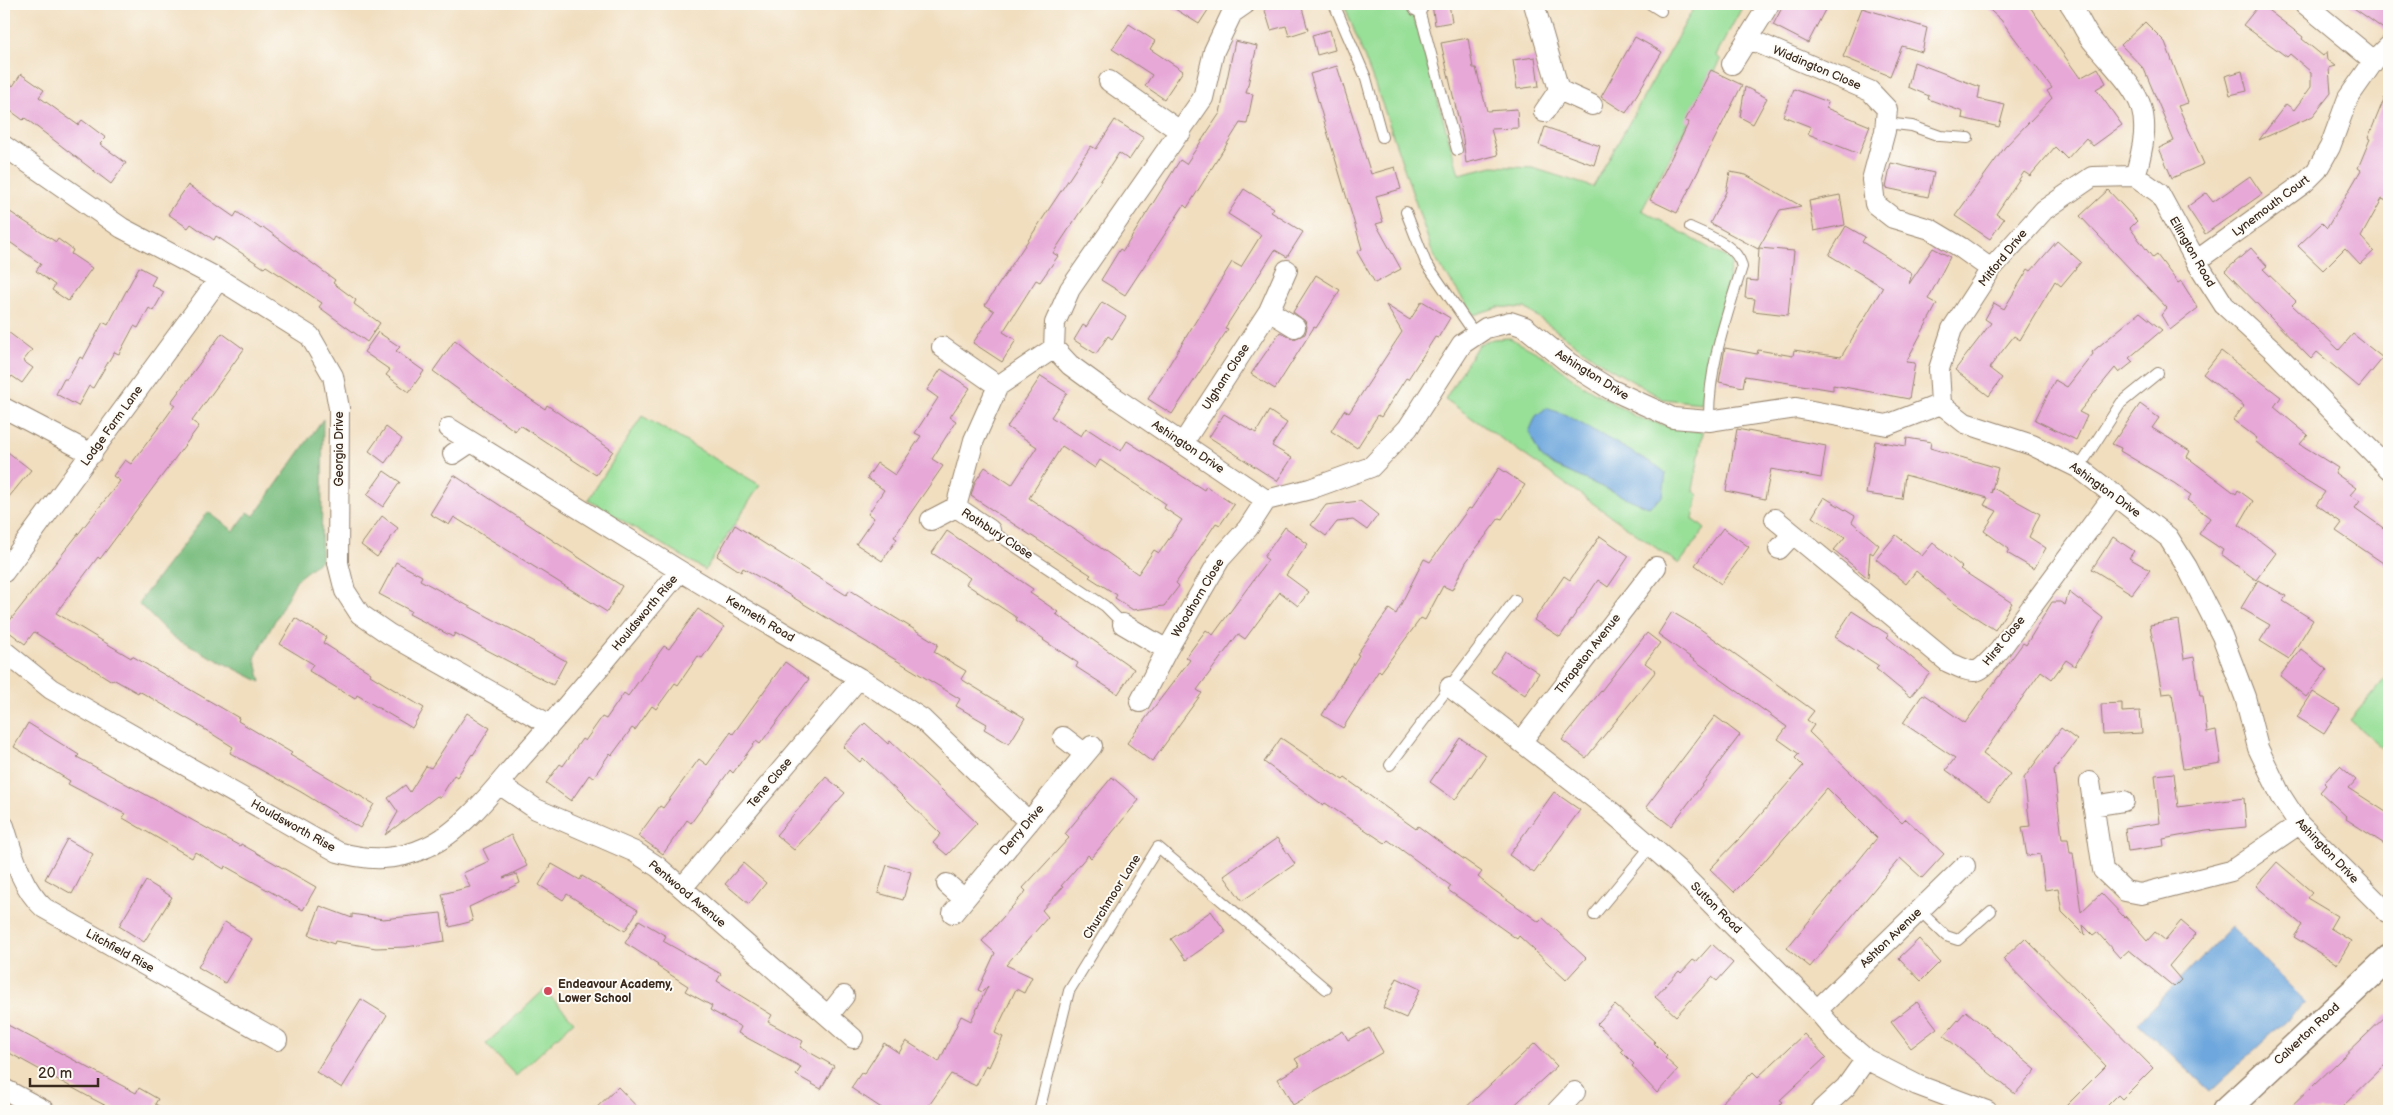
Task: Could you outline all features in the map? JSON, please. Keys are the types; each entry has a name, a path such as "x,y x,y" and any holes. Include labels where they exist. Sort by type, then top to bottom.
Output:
{"street":[{"path":"942,347 998,386 1054,348 1055,323 1070,289 1203,98 1214,51 1232,13 1245,4"},
{"path":"1534,4 1559,90 1592,106"},
{"path":"2070,4 2093,42 2119,70 2141,101 2146,127 2142,153 2135,176"},
{"path":"2305,4 2374,61"},
{"path":"1732,64 1769,5"},
{"name":"Widdington Close","path":"1749,39 1870,91 1887,110 1886,123"},
{"name":"Lynemouth Court","path":"2196,261 2304,184 2317,170 2330,147 2348,98 2374,61 2389,46"},
{"path":"1110,81 1181,132"},
{"path":"1544,112 1559,90"},
{"path":"1886,123 1872,180 1875,204 1893,218 1930,229 1991,269"},
{"name":"Georgia Drive","path":"4,146 122,228 219,279 310,336 332,376 339,408 338,564 345,591 360,614 388,634 550,725"},
{"name":"Ellington Road","path":"2135,176 2159,193 2196,261 2224,305 2272,349 2389,469"},
{"name":"Mitford Drive","path":"1941,404 1939,369 1952,329 1991,269 2044,210 2092,177 2135,176"},
{"name":"Ulgham Close","path":"1182,443 1269,311 1287,270"},
{"name":"Lodge Farm Lane","path":"4,572 219,279"},
{"path":"1269,311 1295,327"},
{"name":"Ashington Drive","path":"1054,348 1070,365 1266,500 1310,489 1371,467 1408,428 1462,344 1475,334 1498,323 1510,322 1525,328 1569,363 1618,393 1673,418 1709,421 1796,408 1887,425 1941,404 1965,423 2032,445 2078,468 2115,494 2168,537 2187,566 2222,636 2245,697 2258,748 2281,796 2299,824 2389,914"},
{"name":"Rothbury Close","path":"931,520 956,507 974,440 998,386"},
{"path":"4,408 92,454"},
{"name":"Kenneth Road","path":"449,428 680,571 859,678 922,719 1029,822"},
{"path":"453,454 471,442"},
{"name":"Hirst Close","path":"1775,519 1948,662 1970,672 1980,671 1999,651 2115,494"},
{"name":"Woodhorn Close","path":"1140,702 1167,650 1220,559 1248,528 1266,500"},
{"name":"Rothbury Close","path":"956,507 990,530"},
{"path":"1779,550 1793,534"},
{"name":"Thrapston Avenue","path":"1521,742 1656,567"},
{"name":"Houldsworth Rise","path":"4,651 60,694 338,852 362,859 406,856 429,847 453,832 499,784 680,571"},
{"name":"Woodhorn Close","path":"1123,624 1167,650"},
{"name":"Tene Close","path":"682,888 859,678"},
{"name":"Sutton Road","path":"1450,687 1651,846 1677,869 1817,1010 1840,1037 1866,1059 1917,1085 1988,1111"},
{"name":"Derry Drive","path":"947,884 958,906 1088,750 1063,737"},
{"path":"2090,782 2103,870 2125,891 2141,894 2231,871 2299,824"},
{"name":"Pentwood Avenue","path":"499,784 536,809 635,852 658,867 853,1038"},
{"path":"2093,806 2124,801"},
{"name":"Litchfield Rise","path":"4,826 24,883 31,896 44,908 277,1040"},
{"name":"Ashton Avenue","path":"1817,1010 1965,866"},
{"name":"Calverton Road","path":"2225,1111 2389,958"},
{"path":"828,1016 844,996"},
{"path":"1820,1111 1846,1087 1866,1059"},
{"path":"4,1089 45,1111"},
{"path":"1557,1111 1575,1092"}],"lane":[{"path":"1334,4 1366,78 1382,137"},
{"path":"1650,4 1661,11"},
{"path":"1417,5 1457,150"},
{"path":"1886,123 1912,126 1940,136 1968,138"},
{"path":"1406,212 1426,263 1475,334"},
{"path":"1690,227 1726,246 1740,259 1742,267 1712,370 1709,395 1709,421"},
{"path":"2078,468 2121,403 2158,373"},
{"name":"Rothbury Close","path":"990,530 1039,562"},
{"name":"Woodhorn Close","path":"1039,562 1105,606 1123,624"},
{"path":"1390,765 1514,600"},
{"path":"1594,915 1651,846"},
{"name":"Churchmoor Lane","path":"1040,1111 1069,991 1158,847 1326,989"},
{"path":"1919,910 1946,936 1958,940 1991,911"}],"green space":[{"path":"1344,4 1410,4 1459,174 1493,166 1533,168 1593,187 1696,4 1744,4 1716,55 1721,60 1642,210 1732,261 1701,403 1663,399 1606,366 1525,308 1498,307 1474,315 1434,257 1384,109"},
{"path":"1510,338 1545,357 1582,385 1636,417 1674,428 1703,432 1693,490 1698,495 1693,519 1705,529 1679,564 1445,399 1478,345 1493,339"},
{"path":"642,416 760,485 705,570 588,500"},
{"path":"323,419 321,560 297,579 255,658 261,682 172,637 138,603 208,512 234,531 248,512 254,516"},
{"path":"2389,674 2389,754 2350,720"},
{"path":"544,990 574,1021 516,1076 486,1044"}],"water":[{"path":"1546,408 1564,414 1657,466 1666,473 1663,496 1649,507 1552,465 1540,456 1529,432 1536,416"},
{"path":"2231,927 2306,1002 2210,1091 2138,1023"}],"building":[{"path":"1167,4 1212,4 1199,24"},
{"path":"1263,4 1301,4 1308,30 1289,36 1286,26 1271,30"},
{"path":"1432,4 1449,4 1452,22 1435,25"},
{"path":"1784,4 1828,4 1808,43 1773,25"},
{"path":"1983,4 2028,4 2080,78 2098,68 2106,83 2096,89 2122,125 2093,146 2086,138 2067,159 2055,147 2030,176 2024,172 1996,214 2004,219 1990,239 1955,216 2005,147 2052,98 2047,91 2052,88 2001,20"},
{"path":"2260,4 2303,37 2302,39 2323,56 2327,51 2328,60 2336,66 2329,68 2331,93 2313,116 2259,140 2286,104 2294,110 2311,87 2311,72 2290,54 2287,57 2243,25"},
{"path":"2348,4 2389,4 2389,33 2371,20"},
{"path":"1862,8 1927,28 1922,52 1902,46 1890,76 1843,57"},
{"path":"2145,22 2165,42 2188,103 2178,106 2204,164 2172,178 2159,148 2174,141 2144,69 2121,45"},
{"path":"1129,24 1155,41 1150,49 1183,71 1164,99 1145,86 1152,75 1112,49"},
{"path":"1330,30 1335,50 1317,55 1312,35"},
{"path":"1635,37 1662,52 1626,113 1601,97"},
{"path":"1468,38 1473,68 1476,68 1487,111 1517,109 1518,128 1491,129 1498,155 1466,163 1463,139 1441,43"},
{"path":"1235,41 1257,46 1246,93 1253,94 1247,124 1240,123 1187,208 1184,205 1125,295 1101,280 1120,249 1123,251 1180,160 1186,164 1220,113"},
{"path":"1535,57 1539,86 1517,89 1513,60"},
{"path":"1914,62 1980,87 1978,99 2005,105 1999,127 1962,118 1963,112 1928,99 1929,96 1908,87"},
{"path":"1337,66 1371,174 1395,167 1401,189 1376,196 1383,222 1376,224 1401,269 1375,283 1357,252 1362,249 1310,74"},
{"path":"1711,70 1742,85 1677,213 1650,200 1689,122 1685,121"},
{"path":"2242,71 2247,91 2230,95 2225,76"},
{"path":"21,74 44,90 39,97 78,125 82,120 106,138 100,144 126,163 111,184 25,118 23,120 4,106 4,78 13,86"},
{"path":"1745,87 1767,98 1753,124 1740,117"},
{"path":"2389,87 2389,202 2382,199 2361,237 2374,251 2360,264 2345,248 2323,270 2298,246 2322,223 2327,228 2361,170 2358,168 2370,139 2368,138"},
{"path":"1794,89 1828,102 1826,108 1870,126 1859,154 1808,134 1811,127 1783,116"},
{"path":"1115,120 1144,138 1129,160 1119,153 1053,253 1058,256 1040,282 1036,280 1003,332 1016,340 1002,362 973,343 994,311 985,305 1091,146 1096,149"},
{"path":"1545,127 1600,146 1594,165 1539,145"},
{"path":"1891,163 1934,173 1928,197 1886,188"},
{"path":"1730,172 1746,175 1801,206 1780,210 1758,249 1710,223 1726,192"},
{"path":"2250,176 2262,194 2205,234 2187,207 2206,193 2213,202"},
{"path":"188,185 234,217 237,212 261,229 263,227 335,280 333,283 356,300 354,304 380,323 367,342 319,307 322,303 291,282 266,266 264,268 216,236 214,240 191,224 188,228 168,214"},
{"path":"1244,189 1274,208 1271,212 1303,232 1287,257 1275,250 1225,328 1228,329 1172,414 1148,399 1232,262 1241,267 1261,235 1228,214"},
{"path":"2108,190 2137,221 2130,228 2153,258 2157,255 2178,283 2181,281 2198,308 2170,330 2161,315 2167,308 2080,216"},
{"path":"1840,195 1845,225 1814,231 1809,201"},
{"path":"4,208 56,242 58,239 73,250 71,254 92,268 68,301 52,290 55,285 36,271 41,264 4,238"},
{"path":"1846,226 1865,237 1862,242 1912,273 1909,284 1933,248 1950,257 1928,299 1937,304 1906,362 1915,363 1909,399 1833,385 1833,390 1745,376 1743,387 1719,382 1725,348 1757,354 1758,350 1793,356 1794,350 1841,357 1883,287 1829,255"},
{"path":"2057,241 2081,262 2061,286 2055,281 2020,340 2014,336 1989,368 2002,378 1989,396 1955,370 1991,323 1985,319 1994,303 2004,309 2028,269 2031,271"},
{"path":"1759,248 1794,251 1788,315 1753,311 1755,299 1745,298 1747,280 1757,281"},
{"path":"2251,248 2267,266 2263,269 2296,301 2292,305 2339,350 2353,334 2383,358 2359,387 2317,352 2311,359 2225,271"},
{"path":"139,267 156,276 151,285 164,292 153,311 149,308 138,328 134,326 119,354 114,352 93,388 89,386 78,406 56,394 80,357 83,359 103,322 108,325"},
{"path":"1316,275 1340,290 1275,389 1251,374 1280,332 1294,339 1305,334 1307,327 1305,321 1293,312"},
{"path":"1422,301 1450,318 1438,338 1435,337 1408,379 1406,378 1381,417 1378,415 1357,448 1331,431 1344,410 1349,413 1402,332 1386,305 1410,320"},
{"path":"1102,302 1126,317 1112,339 1108,336 1096,354 1074,340 1083,325 1086,327"},
{"path":"2140,312 2162,330 2129,358 2133,362 2119,373 2115,368 2079,412 2087,416 2076,440 2035,420 2055,380 2067,387 2093,354 2092,352"},
{"path":"4,329 32,350 23,361 33,368 22,383 12,376 4,386"},
{"path":"378,332 400,347 396,351 424,371 409,392 386,375 390,370 364,352"},
{"path":"222,333 244,349 192,421 199,426 100,559 98,557 56,613 131,658 132,656 239,718 238,721 292,753 290,755 374,804 360,828 301,792 230,753 233,747 193,722 139,691 138,693 113,679 112,681 34,632 25,644 4,628 120,481 113,476 125,460 131,464 175,405 171,402"},
{"path":"455,340 514,388 545,409 547,405 613,451 596,475 520,425 515,431 433,371"},
{"path":"2221,351 2281,397 2274,407 2308,435 2300,444 2338,468 2335,473 2356,488 2350,495 2360,501 2355,508 2389,532 2389,567 2336,531 2342,523 2316,505 2325,492 2291,471 2255,441 2257,438 2233,420 2244,406 2203,374"},
{"path":"941,369 970,388 950,417 956,421 932,459 943,466 894,537 897,539 882,561 856,544 874,518 868,514 884,490 867,478 877,463 895,475 921,436 915,433 938,398 927,390"},
{"path":"1041,376 1067,393 1051,417 1081,436 1086,428 1121,451 1127,441 1204,490 1206,486 1234,505 1220,525 1216,523 1176,583 1179,586 1164,606 1133,610 1115,598 1117,595 1089,577 1091,575 971,496 975,482 985,467 1012,485 1037,447 1007,427","holes":["1062,446 1095,468 1100,460 1166,504 1164,508 1182,520 1159,553 1154,550 1138,574 1029,498"]},
{"path":"2140,404 2159,418 2152,428 2190,451 2187,457 2236,494 2238,490 2253,501 2239,525 2276,553 2256,580 2221,554 2223,550 2199,534 2210,518 2187,500 2191,495 2120,451 2121,448 2112,444"},
{"path":"1269,411 1287,423 1272,446 1292,458 1277,481 1209,437 1224,414 1256,433"},
{"path":"386,427 402,439 385,463 369,451"},
{"path":"1737,429 1826,446 1821,478 1771,469 1765,499 1726,491"},
{"path":"1907,438 1931,442 1930,448 1998,468 1991,493 1993,488 2040,514 2029,537 2046,548 2034,569 2007,553 2009,549 1984,531 1997,511 1984,505 1988,498 1905,475 1902,499 1866,494 1875,441 1906,446"},
{"path":"4,449 31,470 4,503"},
{"path":"1499,468 1525,485 1502,519 1499,518 1466,562 1452,590 1443,586 1425,620 1421,618 1381,672 1379,670 1343,728 1322,715 1359,655 1357,654 1389,609 1396,614 1424,559 1430,562 1469,508 1471,509"},
{"path":"384,471 400,482 383,507 367,495"},
{"path":"454,475 622,586 607,612 454,517 449,525 430,514"},
{"path":"1824,497 1855,516 1852,522 1879,545 1873,554 1870,552 1868,578 1834,550 1845,537 1812,517"},
{"path":"1360,501 1378,515 1367,530 1353,520 1337,522 1326,536 1311,525 1326,505"},
{"path":"382,516 398,528 377,557 361,545"},
{"path":"735,525 846,595 850,590 938,644 934,652 966,671 961,679 1025,718 1009,744 984,729 987,724 956,706 960,699 771,584 743,568 741,572 717,556"},
{"path":"1285,527 1308,544 1286,575 1309,592 1298,606 1280,592 1245,639 1238,634 1197,690 1202,693 1152,762 1127,743 1190,660 1186,657 1206,630 1213,635 1268,560 1264,557"},
{"path":"1723,528 1749,547 1721,584 1695,565"},
{"path":"947,531 1033,589 1030,593 1058,612 1056,614 1134,669 1118,694 1076,667 1078,663 1043,640 1016,620 1017,618 966,584 970,578 932,553"},
{"path":"1896,535 1922,556 1933,543 1962,567 1960,569 2012,603 1995,630 1952,602 1916,571 1906,584 1876,559"},
{"path":"1600,536 1629,556 1608,587 1598,580 1560,637 1534,620 1564,576 1570,580"},
{"path":"2113,537 2134,551 2129,558 2150,570 2132,594 2092,569"},
{"path":"396,562 422,576 420,580 535,642 566,661 553,685 455,633 453,637 409,614 411,611 379,594"},
{"path":"2258,580 2286,596 2283,601 2313,620 2289,659 2260,641 2270,625 2241,608"},
{"path":"2069,592 2103,618 2075,666 2066,660 2052,679 2041,671 1983,754 2010,774 1989,801 1946,770 1955,758 1903,723 1923,694 1965,723 2023,643 2026,645 2052,602 2060,602 2065,605"},
{"path":"698,609 724,627 702,658 698,656 678,685 675,683 656,709 652,706 635,730 632,728 612,755 610,753 593,778 589,775 571,801 546,783 560,764 563,766 582,739 585,741 602,717 606,719 624,693 628,696 664,646 669,649"},
{"path":"1852,611 1889,635 1887,637 1930,673 1910,697 1876,669 1879,666 1835,637"},
{"path":"1672,612 1699,628 1814,711 1807,720 1814,725 1809,732 1902,823 1906,819 1944,854 1922,878 1900,858 1810,967 1787,948 1877,838 1827,788 1762,864 1734,892 1710,869 1742,836 1803,766 1795,758 1799,754 1778,739 1787,727 1658,634"},
{"path":"295,618 326,637 323,643 424,708 412,728 357,695 355,699 309,671 313,664 280,644"},
{"path":"2178,620 2184,659 2194,657 2200,696 2203,696 2207,733 2216,731 2221,763 2183,769 2172,693 2162,694 2150,625"},
{"path":"1647,633 1660,643 1645,663 1656,671 1586,758 1562,740"},
{"path":"2301,649 2327,670 2306,697 2280,676"},
{"path":"1505,651 1539,673 1525,695 1491,672"},
{"path":"785,662 809,679 760,744 756,741 733,773 730,770 691,823 687,820 663,854 638,836 660,806 663,808 699,759 707,765 731,732 733,734"},
{"path":"2313,692 2340,709 2324,734 2297,717"},
{"path":"2122,703 2122,712 2140,711 2142,733 2103,735 2101,704"},
{"path":"467,713 490,728 473,755 457,777 454,775 440,798 437,796 385,835 398,812 388,798 405,785 410,792 426,766 431,768"},
{"path":"1715,716 1740,735 1671,826 1646,807"},
{"path":"28,723 79,755 77,757 240,846 241,844 316,887 303,910 225,866 224,869 195,852 192,858 123,818 125,814 68,784 70,781 14,747"},
{"path":"865,723 888,744 890,741 977,823 947,855 933,843 941,834 863,758 860,762 843,747"},
{"path":"2061,728 2077,740 2054,770 2062,839 2068,839 2070,853 2073,853 2081,912 2101,893 2147,941 2155,932 2165,940 2181,921 2196,934 2169,966 2181,980 2174,987 2129,950 2120,958 2097,932 2093,935 2083,925 2085,935 2062,912 2058,888 2045,890 2040,854 2027,856 2022,827 2030,826 2024,778"},
{"path":"1281,738 1343,780 1345,778 1416,829 1418,826 1482,872 1478,877 1491,888 1539,922 1543,918 1586,958 1566,980 1519,936 1517,939 1448,890 1451,886 1388,840 1385,843 1325,803 1323,805 1264,762"},
{"path":"1460,738 1486,755 1455,800 1430,782"},
{"path":"2340,766 2356,780 2349,788 2389,814 2389,847 2346,819 2347,817 2320,792 2326,785 2324,783"},
{"path":"2174,773 2178,807 2244,798 2246,827 2206,831 2163,839 2164,846 2128,851 2125,828 2160,823 2155,775"},
{"path":"826,777 845,793 794,850 776,835"},
{"path":"1112,777 1139,800 1091,858 1088,855 1061,886 1063,887 1042,910 1048,917 1006,965 1032,977 1024,993 1016,989 995,1033 1003,1037 989,1067 986,1065 976,1086 951,1074 925,1111 886,1111 851,1088 861,1073 864,1074 884,1043 899,1053 906,1041 939,1062 961,1016 971,1021 988,986 982,992 978,990 995,953 982,941 1026,891 1023,888 1069,838 1065,834"},
{"path":"1554,792 1580,810 1534,873 1509,855"},
{"path":"511,835 527,866 503,878 517,874 520,883 469,907 473,921 450,927 442,894 470,887 463,873 489,861 483,849"},
{"path":"1277,838 1295,864 1242,901 1224,876"},
{"path":"67,839 93,854 72,894 45,879"},
{"path":"2277,862 2312,892 2307,898 2337,916 2330,928 2351,941 2337,964 2294,937 2302,925 2256,886"},
{"path":"743,863 766,883 749,904 725,884"},
{"path":"552,864 580,880 582,876 638,910 625,931 567,894 563,900 539,885"},
{"path":"887,865 911,872 903,900 878,893"},
{"path":"146,881 172,897 144,942 119,926"},
{"path":"320,906 352,918 352,914 383,919 441,913 445,941 406,947 376,948 335,941 334,944 309,935"},
{"path":"1211,911 1226,932 1186,960 1171,939"},
{"path":"639,920 666,936 663,941 721,974 717,981 772,1015 768,1022 803,1041 800,1047 834,1066 821,1089 796,1075 801,1067 738,1033 741,1027 710,1010 712,1006 685,991 688,986 625,943"},
{"path":"225,922 252,939 225,983 198,967"},
{"path":"2025,938 2153,1068 2122,1099 2118,1095 2102,1111 2061,1111 2106,1066 2003,959"},
{"path":"1919,939 1940,962 1921,981 1899,958"},
{"path":"1712,944 1733,963 1717,981 1712,977 1676,1016 1655,997 1679,971 1681,973 1693,960 1696,962"},
{"path":"1397,978 1420,989 1406,1018 1383,1008"},
{"path":"361,999 387,1015 342,1088 316,1072"},
{"path":"1917,1002 1937,1028 1911,1048 1891,1022"},
{"path":"1615,1005 1655,1042 1667,1056 1665,1058 1678,1070 1657,1093 1632,1066 1634,1064 1621,1051 1623,1049 1597,1024"},
{"path":"1966,1011 2036,1070 2015,1094 1944,1036"},
{"path":"2389,1013 2389,1061 2338,1111 2287,1111"},
{"path":"4,1023 136,1093 139,1088 158,1099 155,1104 168,1111 116,1111 91,1098 4,1050"},
{"path":"1369,1028 1383,1052 1293,1105 1278,1079 1300,1066 1295,1059 1343,1031 1348,1040"},
{"path":"1804,1034 1826,1057 1780,1100 1783,1102 1774,1111 1713,1111 1753,1072 1758,1077"},
{"path":"1535,1043 1557,1066 1508,1111 1462,1111"},
{"path":"618,1087 641,1111 593,1111"}],"place":[{"name":"Endeavour Academy, Lower School","path":"548,991"}]}
